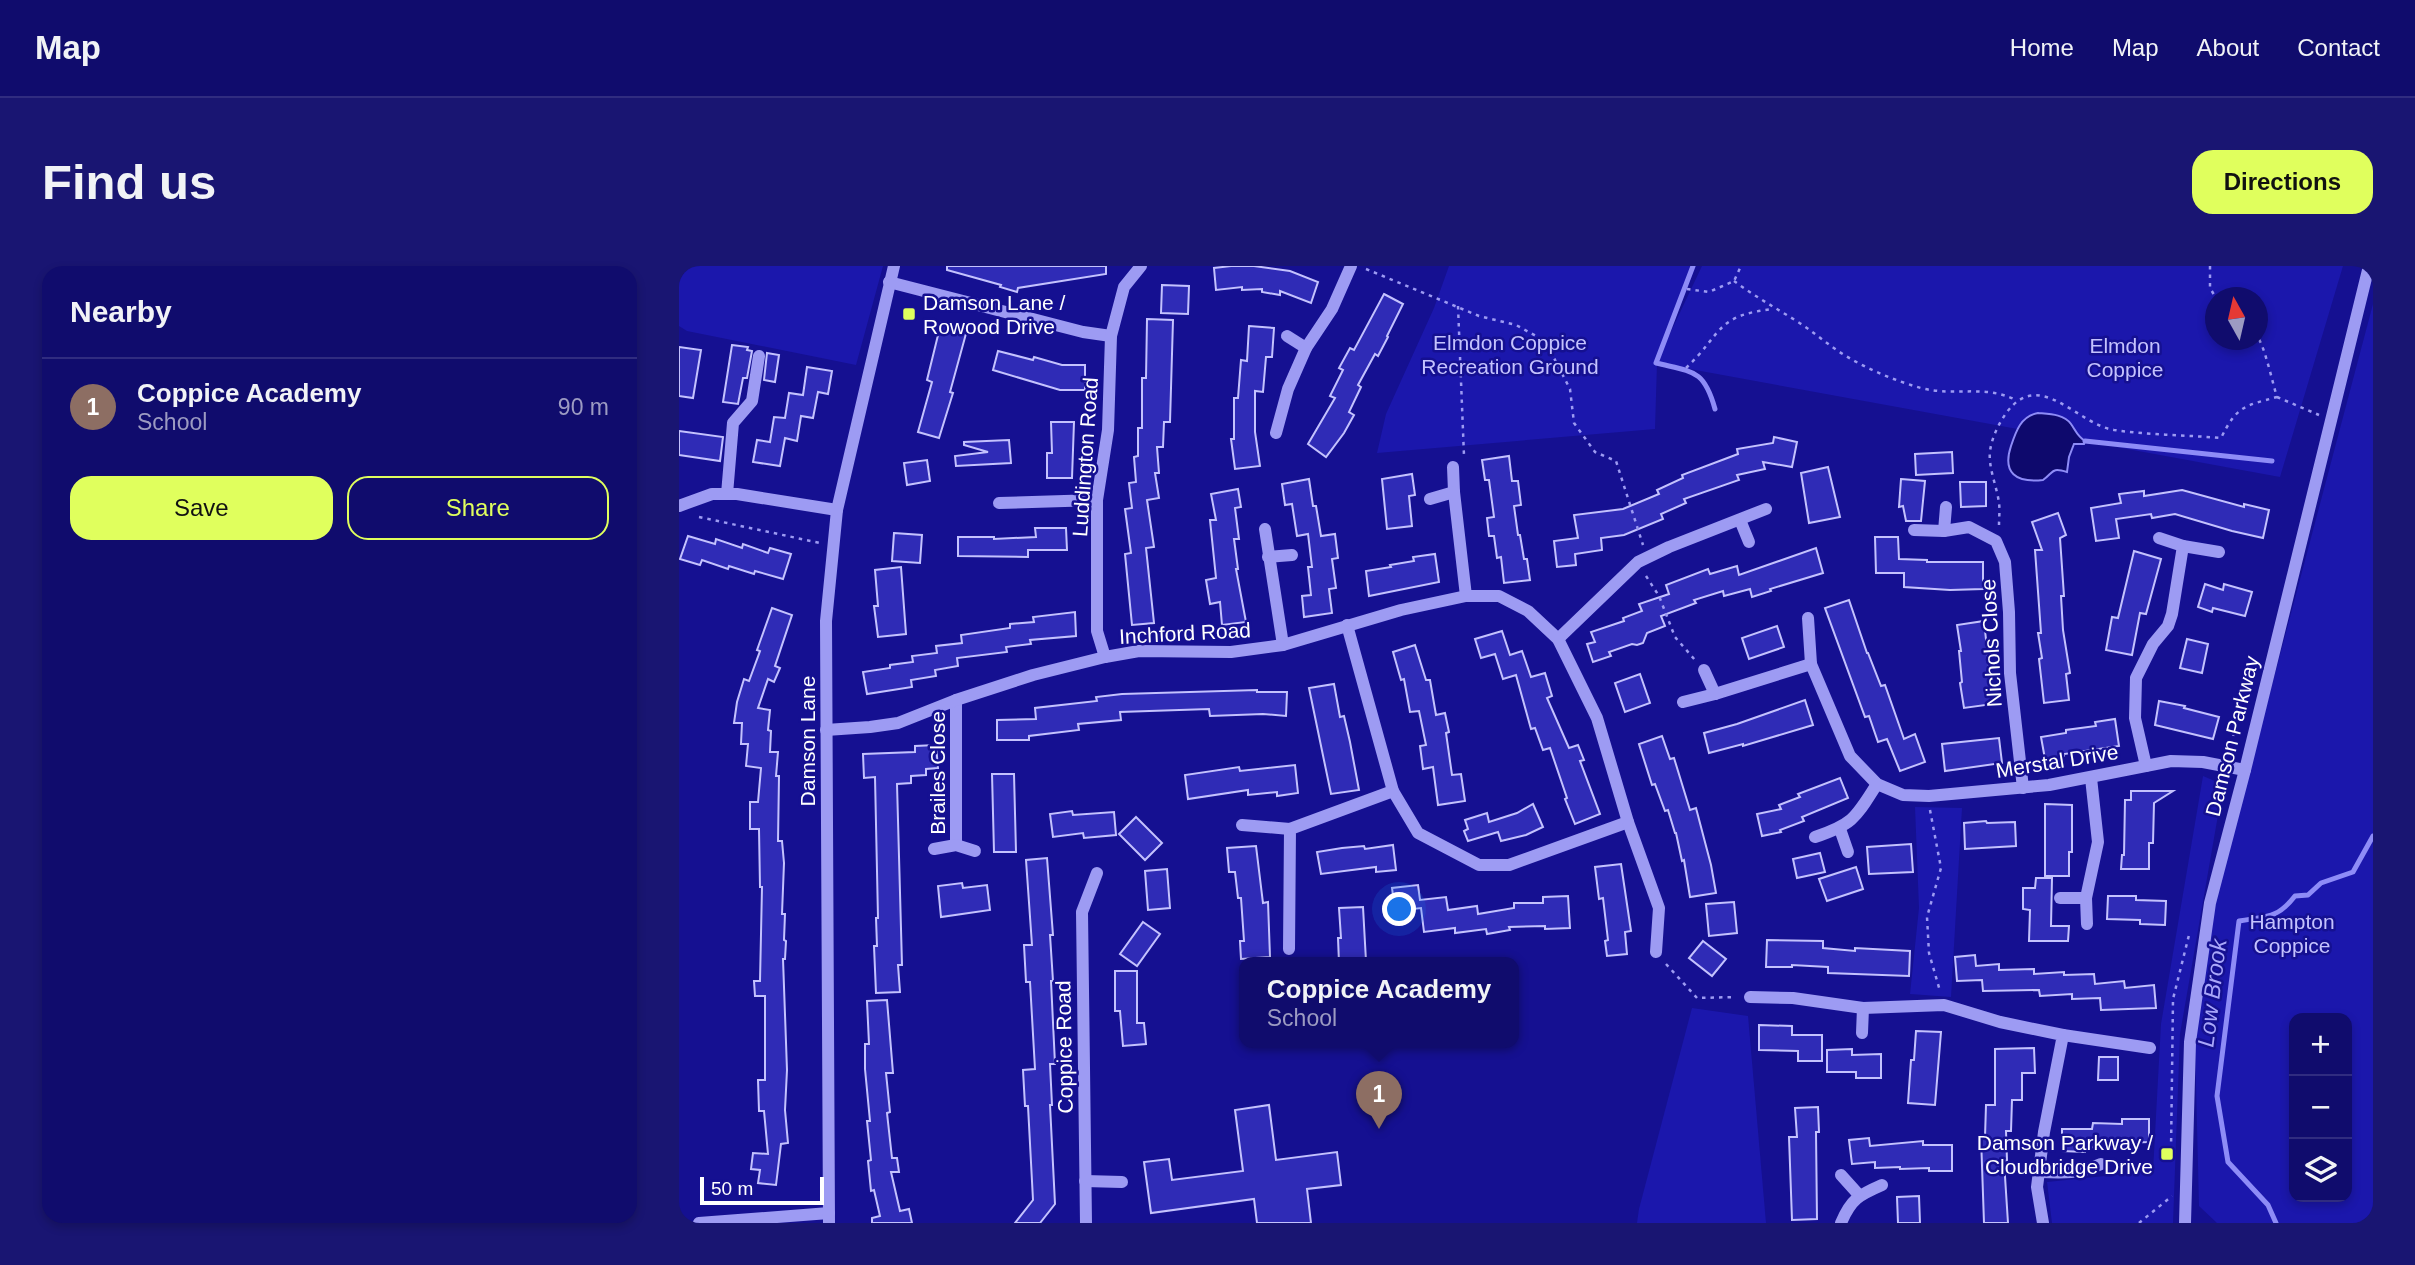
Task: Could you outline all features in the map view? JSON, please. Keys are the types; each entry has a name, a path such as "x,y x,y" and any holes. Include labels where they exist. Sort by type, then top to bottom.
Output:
{"street":[{"name":"Damson Lane","path":"829,1218 826,621 837,510 894,266"},
{"name":"Luddington Road","path":"1105,657 1097,632 1097,500 1108,430 1111,336 1125,287 1140,266"},
{"path":"1276,433 1288,389 1306,348 1332,309 1350,266"},
{"name":"Damson Parkway","path":"2185,1223 2190,1042 2210,903 2369,266"},
{"path":"890,282 1083,332 1111,336"},
{"path":"1287,336 1306,348"},
{"path":"727,494 733,424 752,401 759,356"},
{"path":"1453,467 1466,596"},
{"path":"1430,499 1454,492"},
{"path":"679,506 704,496 727,494 837,510"},
{"path":"999,503 1097,500"},
{"path":"1944,531 1946,507"},
{"path":"1558,639 1642,560 1766,509"},
{"path":"1740,520 1749,542"},
{"path":"1915,530 1944,531 1969,527 1996,541"},
{"path":"1265,529 1283,645"},
{"path":"2159,538 2183,546 2219,552"},
{"name":"Nichols Close","path":"1996,541 2005,562 2010,673 2023,788"},
{"path":"2146,766 2134,718 2136,678 2153,644 2168,626 2183,546"},
{"path":"1268,557 1292,555"},
{"name":"Inchford Road","path":"826,730 898,723 956,700 1033,675 1105,657 1139,651 1231,652 1283,645 1347,625 1466,596 1499,596 1528,611 1558,639 1597,718 1628,822 1660,908 1656,952"},
{"name":"Merstal Drive","path":"1808,618 1811,664 1850,756 1877,784 1903,795 1929,796 2023,788 2091,778 2171,761 2203,762 2245,770"},
{"path":"1347,625 1393,791 1418,833 1479,865 1509,865 1628,822"},
{"path":"1683,702 1811,664"},
{"path":"1704,670 1714,694"},
{"name":"Brailes Close","path":"956,700 956,845"},
{"path":"2087,924 2086,898 2098,842 2091,778"},
{"path":"1815,837 1840,829 1854,819 1877,784"},
{"path":"1242,825 1290,829 1393,791"},
{"path":"1289,949 1290,829"},
{"path":"1840,829 1848,852"},
{"path":"934,849 956,845 975,851"},
{"name":"Coppice Road","path":"1086,1223 1082,912 1097,873"},
{"path":"2060,898 2086,898"},
{"path":"1750,997 1793,998 1863,1008 1944,1005 2000,1022 2150,1048"},
{"path":"1862,1033 1863,1008"},
{"path":"2043,1223 2036,1187 2063,1035"},
{"path":"2039,1172 2085,1171 2101,1164"},
{"path":"1841,1175 1859,1195"},
{"path":"1085,1181 1122,1182"},
{"path":"1841,1223 1847,1208 1859,1195 1882,1185"},
{"path":"699,1223 829,1218"}],"path":[{"path":"1360,266 1479,316 1516,325 1536,336 1554,358 1570,390 1574,423 1595,452 1616,461 1642,560 1675,637 1704,670"},
{"path":"1687,289 1709,292 1734,281 1741,266"},
{"path":"2210,266 2210,287"},
{"path":"1734,281 1847,356 1900,382 1935,391 1961,393 1986,390 2016,400"},
{"path":"1453,467 1464,456 1458,306"},
{"path":"1686,368 1702,353 1720,327 1733,317 1775,309"},
{"path":"2264,350 2277,397"},
{"path":"1996,541 1999,537 1999,505 1989,454 2002,419 2016,400 2029,394 2042,396 2075,409 2088,419 2112,429 2221,438 2230,419 2245,405 2277,397 2307,411 2331,418"},
{"path":"699,517 834,545"},
{"path":"1929,796 1941,868 1927,917 1929,953 1938,978"},
{"path":"1656,952 1697,998 1750,997"},
{"path":"2139,1223 2185,1184"}],"green space":[{"path":"679,266 883,266 856,365 687,331 679,326"},
{"name":"Elmdon Coppice","path":"1449,266 1696,266 1666,342 1702,266 2343,266 2280,477 1657,363 1655,429 1377,453 1386,414 1434,308"},
{"name":"Hampton Coppice","path":"2373,304 2373,1223 2217,1223 2199,1206 2195,1045 2214,904"},
{"path":"2203,776 2217,782 2222,792 2180,1034 2173,1223 2052,1223 2047,1182 2153,1171 2161,1024"},
{"path":"1915,807 1962,808 1951,997 1910,994 1919,908"},
{"path":"1692,1008 1748,1016 1766,1223 1637,1223"}],"shaded area":[{"path":"2038,413 2064,418 2085,441 2084,444 2074,444 2067,472 2055,470 2043,480 2025,480 2013,474 2008,463 2009,455 2020,425 2027,417"}],"building":[{"path":"947,266 1106,266 1106,274 1018,288 1017,292 947,270"},
{"path":"1231,266 1290,271 1318,282 1311,303 1280,291 1280,295 1262,292 1262,289 1242,290 1242,287 1216,290 1214,268"},
{"path":"1162,285 1189,286 1188,314 1161,313"},
{"path":"1384,294 1403,304 1378,356 1375,354 1358,385 1361,387 1349,412 1354,415 1326,457 1308,444 1335,398 1330,396 1343,370 1339,368 1350,348 1354,350"},
{"path":"1147,319 1173,320 1170,422 1164,422 1163,447 1157,447 1159,473 1155,473 1159,498 1147,500 1154,547 1146,548 1154,623 1132,625 1125,554 1131,553 1125,509 1132,508 1129,483 1136,482 1134,457 1138,456 1138,428 1142,428 1142,378 1146,378"},
{"path":"941,323 967,330 950,392 953,393 939,438 918,432 932,382 927,380"},
{"path":"1249,326 1274,328 1272,357 1266,357 1263,392 1255,391 1255,432 1260,466 1235,469 1231,439 1234,439 1234,398 1238,398 1241,360 1247,361"},
{"path":"732,345 748,347 747,350 752,351 738,404 723,402"},
{"path":"679,347 701,350 693,398 679,396"},
{"path":"998,351 1062,365 1085,365 1085,390 1060,390 993,370"},
{"path":"767,353 779,355 775,382 764,380"},
{"path":"807,367 832,371 828,394 818,392 813,418 801,416 797,441 785,438 780,466 753,462 757,440 770,442 774,417 785,418 789,393 803,395"},
{"path":"1051,422 1074,422 1072,478 1047,478 1047,453 1052,453"},
{"path":"679,431 723,437 720,461 679,455"},
{"path":"1774,437 1797,442 1792,467 1763,462 1765,469 1737,475 1739,480 1684,499 1686,503 1661,514 1663,519 1624,535 1601,538 1602,550 1575,554 1576,565 1557,567 1554,541 1578,538 1574,515 1623,509 1659,494 1657,490 1683,478 1682,475 1738,454 1737,449 1773,443"},
{"path":"1009,440 1011,463 956,466 955,456 988,452 964,445 964,442"},
{"path":"1952,452 1953,473 1916,475 1915,454"},
{"path":"1509,456 1512,481 1518,481 1521,505 1514,506 1518,535 1524,559 1527,559 1530,580 1504,583 1501,557 1497,558 1494,536 1489,536 1487,518 1494,517 1489,480 1485,480 1482,460"},
{"path":"927,460 930,481 907,485 904,463"},
{"path":"1828,467 1840,517 1809,523 1801,473"},
{"path":"1412,474 1415,495 1409,496 1412,526 1387,529 1382,479"},
{"path":"1309,479 1321,536 1335,534 1338,558 1332,559 1336,588 1329,589 1332,613 1304,617 1302,596 1311,595 1308,567 1312,567 1308,534 1297,536 1292,504 1285,505 1282,484"},
{"path":"1901,479 1925,481 1921,521 1906,521 1903,506 1899,507"},
{"path":"1960,482 1986,482 1986,506 1961,507"},
{"path":"1238,489 1241,507 1235,508 1239,539 1234,539 1236,569 1246,622 1222,625 1220,602 1210,604 1206,580 1216,578 1210,520 1216,520 1211,494"},
{"path":"2182,490 2244,507 2244,504 2269,510 2263,538 2175,514 2152,518 2151,514 2116,519 2119,538 2096,541 2091,508 2121,503 2119,494 2144,491 2144,496"},
{"path":"2058,513 2066,535 2060,538 2064,596 2061,596 2070,673 2066,674 2069,700 2044,703 2039,659 2042,658 2038,633 2041,633 2035,550 2042,550 2032,522"},
{"path":"1035,528 1066,528 1067,550 1028,550 1028,557 958,556 958,537 1036,537"},
{"path":"894,533 922,535 920,563 892,561"},
{"path":"688,536 715,544 716,539 742,548 743,544 768,553 770,548 791,554 783,579 729,566 728,569 702,560 700,565 680,559"},
{"path":"1875,537 1898,537 1899,559 1983,562 1983,589 1904,587 1904,573 1876,573"},
{"path":"1816,548 1823,573 1752,597 1750,589 1724,596 1723,591 1694,600 1696,603 1661,616 1665,626 1647,633 1643,643 1609,652 1611,656 1593,662 1587,644 1595,642 1591,632 1624,621 1623,618 1642,611 1639,604 1669,594 1666,585 1708,569 1710,574 1737,566 1739,575"},
{"path":"2134,551 2161,559 2146,614 2140,613 2132,655 2106,650 2112,617 2118,618"},
{"path":"1435,554 1439,582 1369,596 1366,571 1414,561 1413,557"},
{"path":"901,567 906,634 878,637 874,606 878,606 875,570"},
{"path":"2205,584 2223,590 2224,584 2252,592 2245,616 2213,608 2212,612 2198,607"},
{"path":"1849,600 1867,653 1881,686 1885,685 1904,739 1915,734 1925,762 1900,771 1887,739 1878,742 1869,716 1865,717 1825,608"},
{"path":"772,608 792,615 775,666 780,668 774,682 768,679 758,708 770,710 770,752 778,752 778,841 782,841 784,863 782,914 785,914 786,941 783,959 787,1070 785,1110 788,1143 781,1144 776,1185 758,1183 760,1170 751,1169 753,1153 768,1154 764,1111 759,1111 758,1080 765,1080 765,996 755,996 754,981 760,981 762,887 759,829 750,829 750,802 758,802 761,768 746,766 748,744 741,744 742,723 734,723 744,679 749,681"},
{"path":"1075,612 1076,636 1030,640 1031,644 1006,647 1007,652 957,658 958,666 935,670 936,676 911,680 912,687 867,694 863,672 913,662 912,656 937,653 936,646 962,643 961,635 1010,628 1010,624 1034,622 1033,617"},
{"path":"1984,621 1993,704 1964,708 1957,625"},
{"path":"1777,626 1784,647 1749,659 1742,638"},
{"path":"1502,631 1510,655 1522,651 1531,677 1545,673 1552,696 1547,698 1569,748 1578,745 1584,760 1580,761 1600,814 1575,824 1550,748 1543,750 1535,728 1531,729 1516,675 1503,679 1495,654 1481,658 1475,639"},
{"path":"2187,639 2208,644 2202,673 2180,668"},
{"path":"1415,645 1426,680 1430,680 1436,715 1445,713 1452,775 1461,774 1465,801 1438,805 1433,767 1423,769 1420,746 1426,745 1419,711 1410,712 1404,679 1401,680 1393,652"},
{"path":"1640,674 1650,703 1625,712 1615,683"},
{"path":"1334,684 1340,717 1344,716 1359,790 1331,794 1309,688"},
{"path":"1257,690 1287,692 1286,716 1210,716 1209,709 1120,712 1121,720 1078,724 1079,730 1029,736 1029,740 997,740 997,720 1036,719 1035,708 1097,701 1096,697 1122,694"},
{"path":"1805,700 1813,725 1709,753 1704,733"},
{"path":"2159,701 2219,717 2213,739 2155,725"},
{"path":"2115,719 2119,746 2045,759 2041,737 2096,726 2095,722"},
{"path":"1662,736 1670,759 1674,758 1690,810 1696,808 1716,893 1690,897 1676,833 1655,784 1652,785 1639,744"},
{"path":"1999,738 2002,763 1945,771 1942,744"},
{"path":"936,745 938,768 926,769 926,775 911,776 911,783 897,784 902,965 898,965 900,992 876,993 874,946 877,946 878,918 875,777 864,778 863,754 915,752 915,746"},
{"path":"1295,765 1298,793 1277,796 1277,792 1248,795 1248,790 1188,799 1185,775 1239,767 1240,771"},
{"path":"992,774 1014,774 1016,852 994,852"},
{"path":"1840,778 1848,798 1802,817 1804,821 1780,830 1781,832 1762,836 1757,814 1781,809 1779,805 1800,797 1798,794"},
{"path":"2131,791 2173,791 2154,803 2149,869 2121,869 2124,855 2125,800 2131,800"},
{"path":"1533,804 1543,827 1526,835 1501,841 1498,832 1468,841 1464,831 1468,829 1465,820 1487,813 1489,822 1517,813"},
{"path":"2045,804 2072,805 2069,876 2045,876"},
{"path":"1072,811 1073,815 1114,812 1116,835 1084,838 1083,833 1053,837 1050,814"},
{"path":"1136,817 1162,843 1145,860 1119,834"},
{"path":"2015,822 2016,846 1965,849 1964,823"},
{"path":"1911,844 1913,872 1869,874 1867,847"},
{"path":"1393,845 1396,870 1376,872 1376,867 1321,874 1317,852"},
{"path":"1256,846 1263,903 1268,902 1270,957 1241,957 1240,941 1244,941 1241,898 1238,898 1235,872 1229,872 1227,848"},
{"path":"1820,853 1825,872 1797,878 1793,859"},
{"path":"1047,858 1053,935 1050,935 1055,1064 1050,1064 1050,1105 1055,1204 1040,1223 1015,1223 1033,1200 1028,1106 1025,1106 1023,1070 1035,1069 1030,982 1026,982 1024,945 1032,945 1026,860"},
{"path":"1621,864 1631,931 1625,932 1627,954 1607,956 1603,898 1599,899 1595,867"},
{"path":"1856,867 1863,889 1827,901 1819,879"},
{"path":"1167,869 1170,908 1148,910 1145,871"},
{"path":"2036,878 2052,878 2051,926 2069,926 2068,941 2029,941 2030,910 2023,909 2023,888 2035,888"},
{"path":"962,883 963,888 987,885 990,910 941,917 938,886"},
{"path":"1418,885 1420,900 1446,897 1448,910 1477,906 1478,914 1514,908 1514,903 1543,903 1543,897 1568,896 1570,928 1509,927 1510,930 1487,934 1486,929 1455,933 1455,928 1424,932 1421,908 1395,911 1392,888"},
{"path":"2108,896 2136,896 2136,900 2166,901 2165,925 2140,924 2140,920 2107,919"},
{"path":"1734,902 1737,933 1709,936 1706,904"},
{"path":"1363,907 1366,957 1339,957 1338,938 1341,938 1339,908"},
{"path":"1143,922 1160,934 1137,966 1120,954"},
{"path":"1767,940 1823,941 1823,948 1855,951 1855,948 1910,951 1909,976 1828,973 1828,967 1766,967"},
{"path":"1703,941 1726,959 1712,976 1689,958"},
{"path":"1975,955 1976,966 1999,964 1999,970 2034,969 2034,974 2094,974 2095,984 2124,981 2125,988 2154,985 2156,1008 2101,1010 2100,998 2072,999 2072,994 2040,996 2039,990 1983,991 1982,980 1957,981 1955,957"},
{"path":"1115,971 1137,971 1137,1023 1144,1023 1146,1044 1123,1046 1120,1011 1115,1011"},
{"path":"887,1000 893,1073 886,1073 890,1112 887,1113 892,1158 897,1158 899,1172 891,1172 900,1211 909,1209 912,1223 872,1223 872,1218 880,1216 874,1190 871,1191 868,1161 871,1160 865,1069 865,1044 869,1044 867,1001"},
{"path":"1759,1025 1792,1026 1792,1035 1822,1035 1822,1061 1798,1061 1798,1051 1759,1050"},
{"path":"1916,1031 1941,1032 1935,1105 1908,1103"},
{"path":"2034,1048 2035,1073 2022,1073 2022,1100 2012,1100 2011,1131 2006,1131 2007,1160 2004,1161 2008,1223 1984,1223 1981,1137 1985,1137 1986,1105 1995,1105 1995,1049"},
{"path":"1852,1049 1852,1055 1881,1054 1881,1078 1856,1078 1856,1072 1827,1072 1827,1050"},
{"path":"2099,1057 2118,1057 2118,1080 2098,1080"},
{"path":"1269,1105 1276,1160 1337,1152 1341,1185 1307,1189 1311,1223 1257,1223 1254,1199 1151,1213 1144,1162 1169,1159 1172,1180 1243,1171 1235,1110"},
{"path":"1818,1107 1817,1219 1792,1220 1789,1137 1797,1137 1795,1108"},
{"path":"2122,1119 2149,1119 2149,1142 2117,1143 2117,1148 2085,1147 2085,1152 2062,1151 2062,1129 2092,1129 2093,1123 2122,1124"},
{"path":"1869,1138 1870,1146 1923,1141 1923,1145 1952,1145 1952,1171 1929,1171 1929,1168 1875,1168 1875,1162 1852,1164 1849,1140"},
{"path":"1919,1196 1920,1223 1898,1223 1897,1197"}],"waterway":[{"path":"1693,266 1656,363 1695,374 1706,386 1715,409"},
{"path":"2085,441 2272,461"},
{"name":"Low Brook","path":"2276,1223 2268,1205 2228,1162 2217,1096 2239,921 2277,913 2295,896 2308,895 2321,883 2353,872 2373,836"}],"place":[{"name":"Damson Lane / Rowood Drive","path":"909,314"},
{"name":"Coppice Academy","path":"1379,1129"},
{"name":"Damson Parkway / Cloudbridge Drive","path":"2167,1154"}],"park label":[{"name":"Elmdon Coppice Recreation Ground","path":"1510,354"}]}
